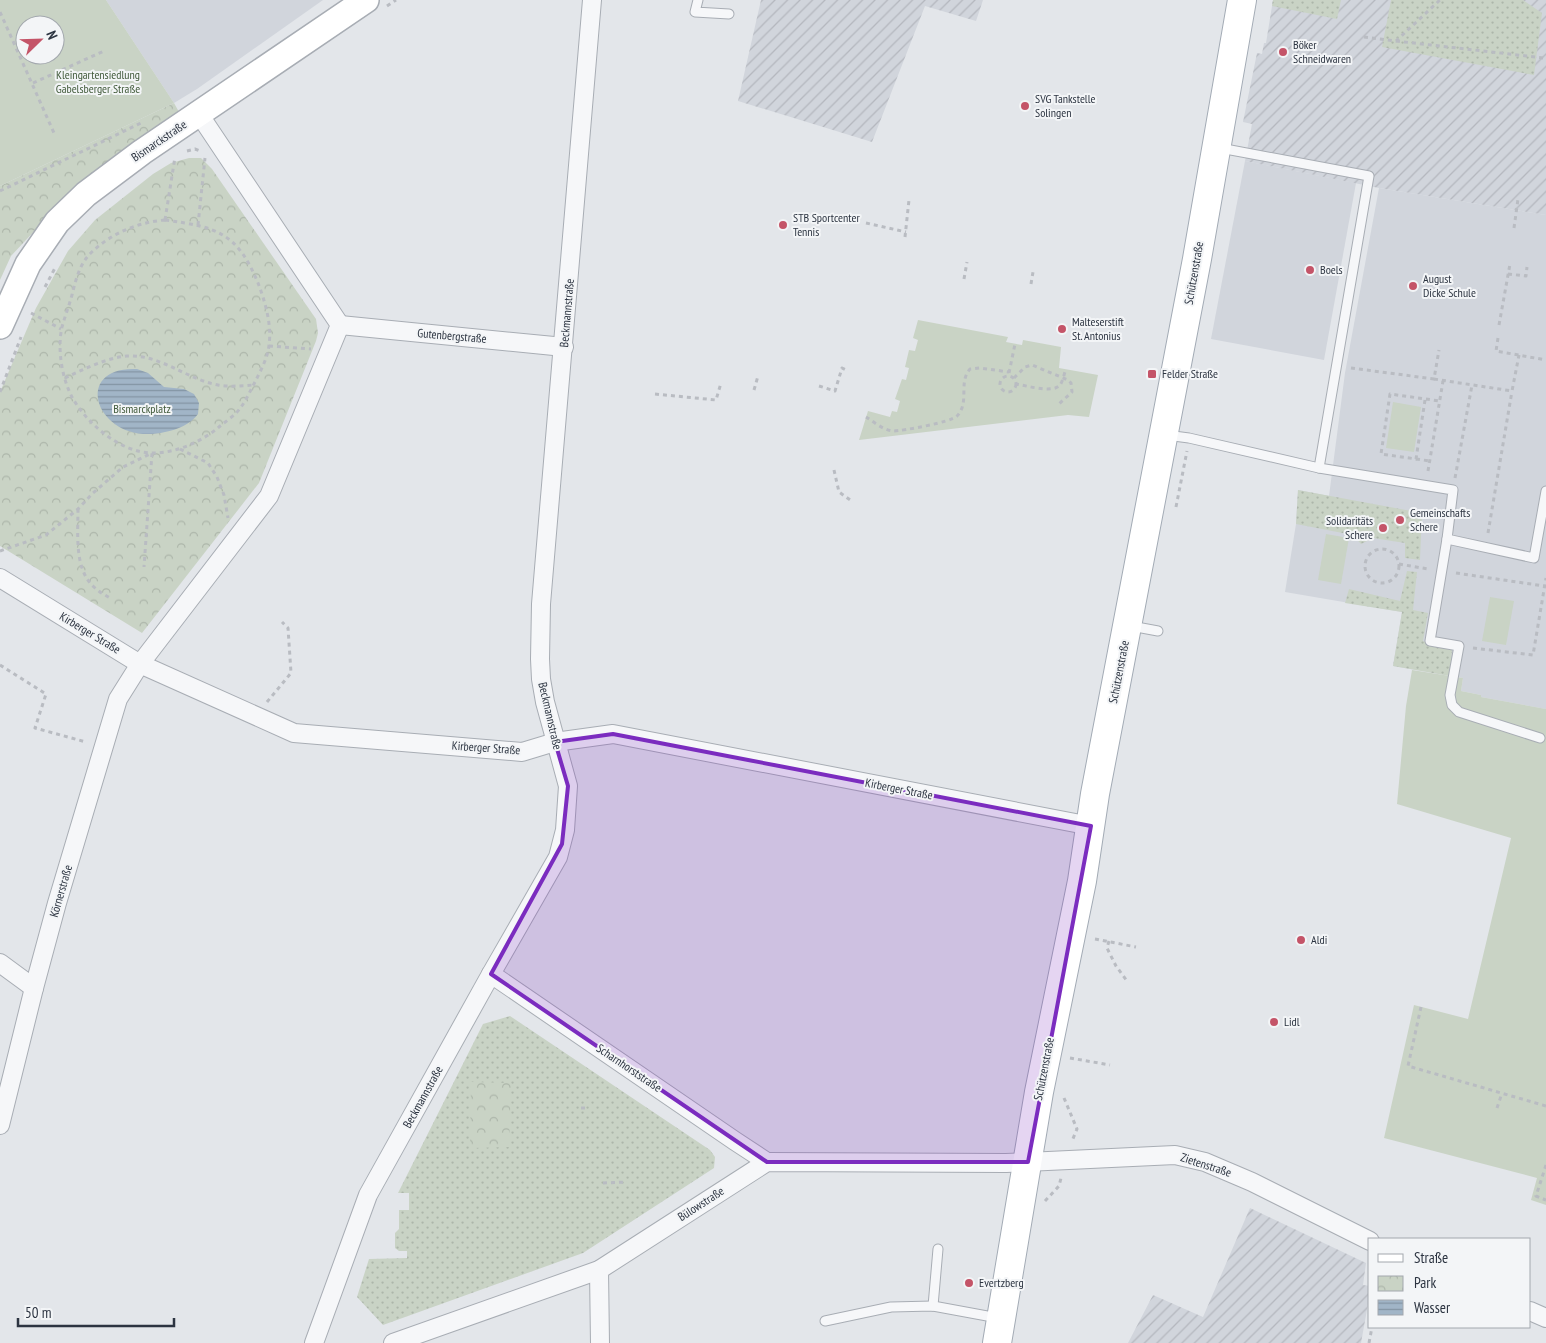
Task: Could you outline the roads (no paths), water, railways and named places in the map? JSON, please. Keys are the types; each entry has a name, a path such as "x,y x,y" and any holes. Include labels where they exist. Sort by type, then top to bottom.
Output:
{"main road":[{"name":"Bismarckstraße","path":"12,328 28,264 43,241 71,207 112,174 366,0"},
{"name":"Schützenstraße","path":"999,1331 1039,1092 1082,880 1095,794 1197,259 1242,0"}],"street":[{"name":"Beckmannstraße","path":"314,1343 368,1195 558,857 562,844 568,804 568,786 545,702 540,659 541,604 592,0"},
{"path":"140,664 269,496 340,325 199,114"},
{"name":"Gutenbergstraße","path":"340,325 564,346"},
{"name":"Kirberger Straße","path":"0,578 140,664 294,733 522,752 555,742 613,734 1091,826"},
{"name":"Körnerstraße","path":"0,1125 34,988 118,699 140,664"},
{"path":"0,963 34,988"},
{"name":"Scharnhorststraße","path":"491,974 767,1162"},
{"name":"Zietenstraße","path":"1028,1162 1066,1159 1108,1159 1160,1154 1188,1157 1274,1192 1368,1239"},
{"path":"767,1162 1028,1162"},
{"name":"Bülowstraße","path":"393,1343 599,1270 767,1162"},
{"path":"599,1270 600,1343"},
{"path":"1531,1311 1546,1318"}],"lane":[{"path":"698,0 696,12 730,14"},
{"path":"1216,147 1369,176 1318,468"},
{"path":"1163,434 1189,438 1318,468 1426,484 1453,490 1430,641 1459,646 1450,694 1452,705 1459,712 1540,738"},
{"path":"1447,539 1534,558 1546,491"},
{"path":"1128,625 1158,631"},
{"path":"933,1306 938,1249"},
{"path":"825,1321 891,1307 933,1306 999,1331"}],"water":[{"path":"137,369 148,373 164,387 184,389 194,394 199,403 198,414 195,418 188,424 174,430 142,434 123,428 109,418 100,405 98,392 103,380 116,372"}],"place":[{"name":"Böker Schneidwaren","path":"1283,52"},
{"name":"SVG Tankstelle Solingen","path":"1025,106"},
{"name":"STB Sportcenter Tennis","path":"783,225"},
{"name":"Boels","path":"1310,270"},
{"name":"August Dicke Schule","path":"1413,286"},
{"name":"Malteserstift St. Antonius","path":"1062,329"},
{"name":"Felder Straße","path":"1152,374"},
{"name":"Gemeinschafts Schere","path":"1400,520"},
{"name":"Solidaritäts Schere","path":"1383,528"},
{"name":"Aldi","path":"1301,940"},
{"name":"Lidl","path":"1274,1022"},
{"name":"Evertzberg","path":"969,1283"}],"park label":[{"name":"Kleingartensiedlung Gabelsberger Straße","path":"98,82"},
{"name":"Bismarckplatz","path":"142,409"}]}
